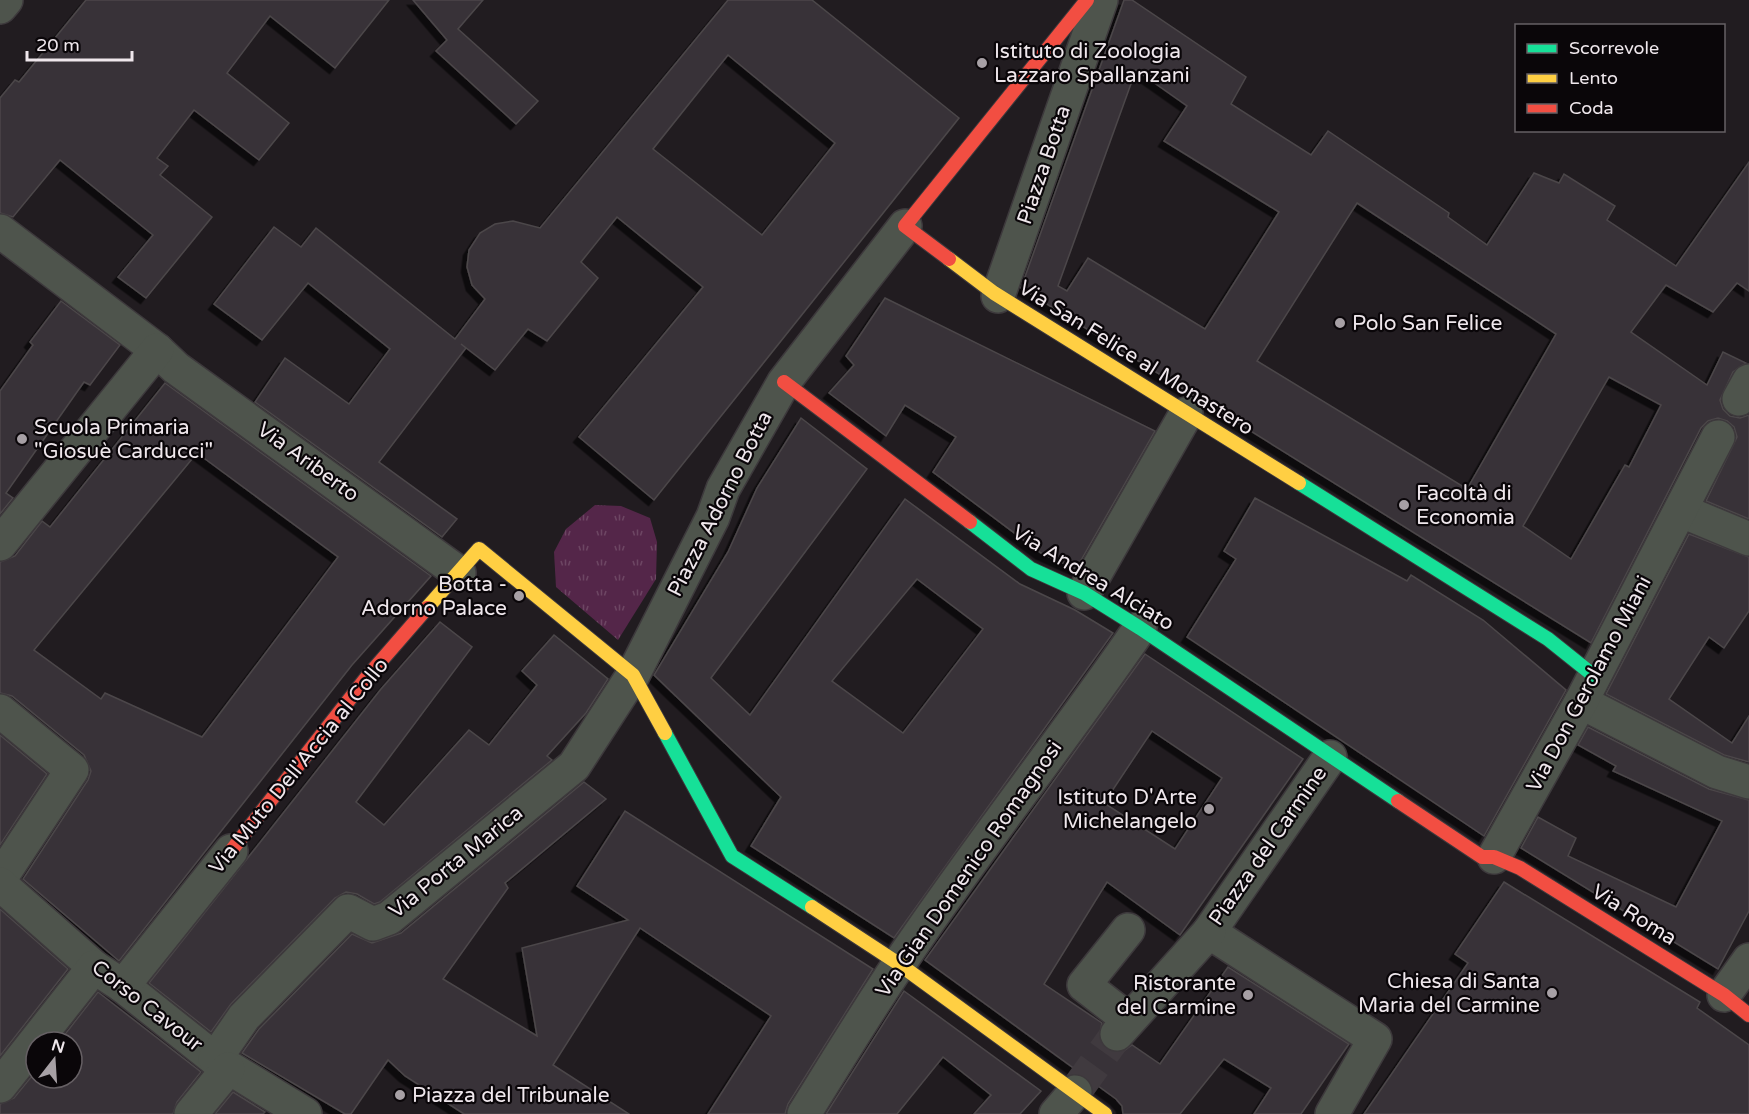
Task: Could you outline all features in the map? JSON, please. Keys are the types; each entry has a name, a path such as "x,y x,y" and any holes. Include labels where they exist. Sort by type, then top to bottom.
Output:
{"street":[{"path":"0,7 6,0"},
{"path":"905,226 1088,0"},
{"name":"Piazza Botta","path":"998,296 1101,0"},
{"name":"Via San Felice al Monastero","path":"905,226 998,296 1523,623 1587,688"},
{"name":"Piazza Adorno Botta","path":"574,766 633,675 713,517 723,489 784,382 905,226"},
{"name":"Via Ariberto","path":"0,231 158,350 177,368 469,561"},
{"path":"0,544 158,350"},
{"name":"Via Andrea Alciato","path":"784,382 1031,569 1084,593 1140,628 1329,757"},
{"path":"1084,593 1186,414"},
{"name":"Via Don Gerolamo Miani","path":"1494,857 1682,511 1718,437"},
{"path":"1682,511 1749,539"},
{"path":"469,561 633,675 732,856 899,964 1066,1103 1105,1114"},
{"name":"Via Muto Dell'Accia al Collo","path":"123,986 367,677 469,561"},
{"name":"Via Gian Domenico Romagnosi","path":"804,1114 899,964 1022,792 1087,706 1140,628"},
{"path":"1587,688 1717,772 1749,782"},
{"path":"0,711 72,770 0,882"},
{"name":"Piazza del Carmine","path":"1332,1114 1375,1039 1209,932 1329,757 1482,857 1494,857"},
{"name":"Via Porta Marica","path":"222,1064 244,1017 348,911 373,924 389,918 574,766"},
{"name":"Via Roma","path":"1494,857 1520,868 1736,1005"},
{"name":"Corso Cavour","path":"0,882 94,967 123,986 222,1064 305,1114"},
{"path":"1128,930 1084,985 1123,1027 1209,932"},
{"path":"1736,1005 1749,960"},
{"path":"0,1086 94,967"},
{"path":"191,1114 222,1064"}],"green space":[{"path":"595,505 621,506 650,518 657,542 656,579 618,640 556,587 554,552 566,529"}],"building":[{"path":"86,0 389,0 335,68 270,16 227,73 289,123 259,160 194,110 157,158 168,166 160,175 212,217 146,298 118,277 153,235 60,160 13,217 0,213 0,98 15,80 19,82"},
{"path":"413,0 483,0 458,29 538,101 516,124 436,51 447,40"},
{"path":"728,0 812,0 959,118 654,500 579,437 703,287 617,217 581,262 598,278 547,341 528,329 495,370 461,344 466,348 379,462 457,519 442,537 255,402 285,358 349,404 390,349 308,283 262,340 214,304 274,227 301,247 316,228 455,339 485,299 472,285 467,267 469,250 480,233 495,224 513,221 540,228","holes":["728,55 835,143 762,235 653,149"]},
{"path":"1124,0 1132,0 1246,77 1231,104 1311,155 1328,131 1449,213 1448,217 1487,245 1534,173 1559,183 1564,174 1615,206 1607,220 1676,266 1749,162 1749,291 1737,283 1713,312 1666,285 1631,332 1707,385 1723,352 1746,363 1733,372 1720,400 1723,409 1730,416 1740,418 1749,415 1749,519 1706,501 1737,437 1734,427 1727,421 1718,418 1708,421 1701,428 1591,643 1021,288","holes":["1136,70 1187,106 1164,141 1279,212 1205,329 1088,258 1067,291 1058,286","1357,203 1556,334 1467,489 1257,361","1609,377 1661,405 1629,467 1625,465 1571,559 1523,526"]},
{"path":"885,298 1155,431 1076,569 1041,553 933,472 956,437 905,405 886,436 829,393 854,365 846,356"},
{"name":"Scuola Primaria \"Giosuè Carducci\"","path":"61,301 120,345 90,385 84,382 6,493 13,498 0,514 0,391 33,345 30,342"},
{"path":"165,383 431,576 352,665 119,961 23,879 88,780 91,771 84,755 12,696 0,693 0,562 15,556 42,521 50,527","holes":["197,453 338,557 202,737 105,693 101,699 34,650"]},
{"path":"801,418 867,469 711,678 750,715 905,499 1020,584 1075,610 1113,633 894,938 751,846 781,797 654,675 728,552 757,488","holes":["917,579 983,629 903,733 832,681"]},
{"path":"1255,498 1407,581 1411,575 1483,620 1566,690 1484,836 1187,637 1236,559 1224,551"},
{"path":"1689,534 1749,557 1749,611 1724,648 1709,637 1669,699 1732,743 1749,716 1749,762 1724,755 1606,694"},
{"path":"440,622 472,647 356,802 384,825 469,730 489,745 537,685 522,671 554,635 608,679 586,713 547,756 552,760 380,902 374,904 357,894 346,892 335,898 231,1004 211,1032 149,983 381,689"},
{"path":"1145,654 1303,759 1180,935 1107,882 1044,984 1102,1023 1099,1039 1105,1048 1113,1052 1122,1052 1132,1045 1160,1064 1228,967 1349,1044 1301,1114 1254,1114 1271,1088 1224,1059 1180,1114 1123,1114 1122,1106 1116,1099 925,960","holes":["1152,731 1222,778 1175,849 1104,803"]},
{"path":"1588,727 1709,789 1749,800 1749,911 1718,969 1521,848 1538,817 1576,838 1568,856 1676,907 1722,821 1613,771 1616,766 1578,745"},
{"path":"0,735 47,774 0,845"},
{"path":"584,782 606,799 505,883 508,888 443,979 537,1036 522,948 628,920 577,886 625,811 873,969 788,1104 785,1114 708,1114 771,1016 640,928 553,1065 629,1114 464,1114 405,1076 388,1060 351,1114 345,1114 242,1053 259,1029 352,934 372,943 401,933"},
{"name":"Chiesa di Santa Maria del Carmine","path":"1504,882 1700,1002 1697,1008 1749,1045 1749,1114 1364,1114 1468,963 1455,954"},
{"path":"0,909 68,969 0,1056"},
{"path":"904,991 1041,1091 1020,1114 974,1114 991,1095 943,1057 897,1114 826,1114"},
{"path":"98,992 201,1072 177,1102 173,1114 0,1114 0,1104 14,1098 24,1086 24,1090 84,1090 84,1030 68,1030"},
{"path":"233,1092 265,1112 263,1114 215,1114"}],"tunnel":[{"path":"1075,1092 1117,1034"}],"traffic: fast":[{"path":"1299,483 1548,639 1593,675"},
{"path":"970,522 1031,569 1084,593 1140,628 1398,801"},
{"path":"665,733 732,856 812,907"}],"traffic: slow":[{"path":"949,259 994,293 1299,483"},
{"path":"427,608 479,549 633,675 665,733"},
{"path":"812,907 899,964 1105,1114"}],"traffic: jam":[{"path":"949,259 905,226 1087,0"},
{"path":"784,382 970,522"},
{"path":"231,851 367,677 427,608"},
{"path":"1398,801 1482,857 1494,857 1520,868 1724,995 1749,1015"}],"place":[{"name":"Istituto di Zoologia Lazzaro Spallanzani","path":"982,63"},
{"name":"Polo San Felice","path":"1340,323"},
{"name":"Scuola Primaria \"Giosuè Carducci\"","path":"22,439"},
{"name":"Facoltà di Economia","path":"1404,505"},
{"name":"Botta - Adorno Palace","path":"519,596"},
{"name":"Istituto D'Arte Michelangelo","path":"1209,809"},
{"name":"Chiesa di Santa Maria del Carmine","path":"1552,993"},
{"name":"Ristorante del Carmine","path":"1248,995"},
{"name":"Piazza del Tribunale","path":"400,1095"}]}
